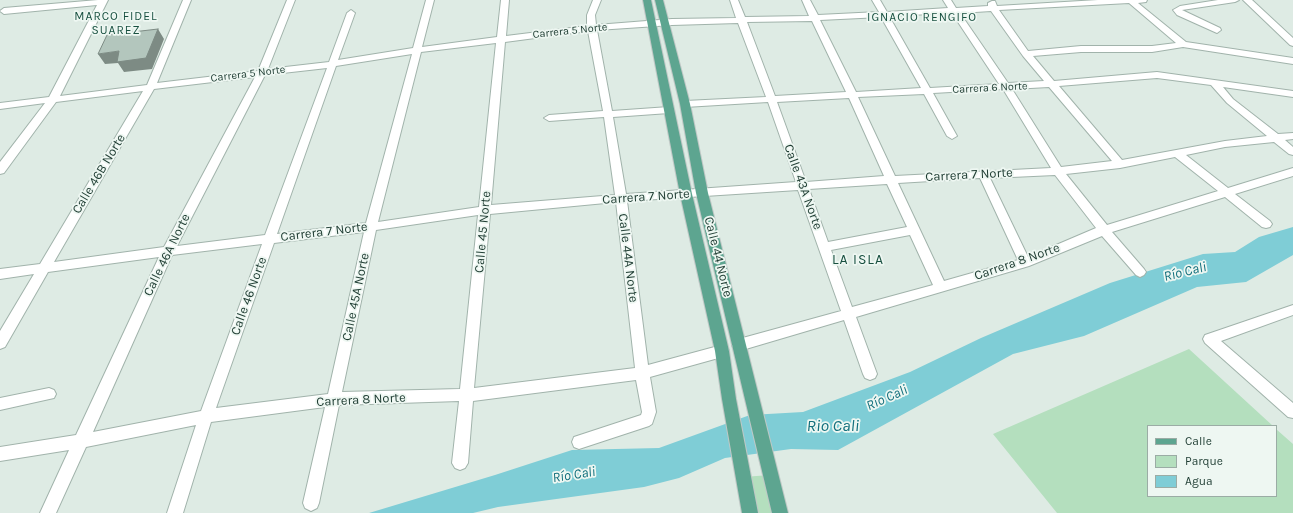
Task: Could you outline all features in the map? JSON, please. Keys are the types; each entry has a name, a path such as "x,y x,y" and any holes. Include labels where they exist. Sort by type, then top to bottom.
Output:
{"main road":[{"name":"Calle 44 Norte","path":"647,0 686,194 722,351 729,399 750,513"},
{"name":"Calle 44 Norte","path":"659,0 685,104 702,193 780,513"}],"street":[{"path":"2,14 10,0"},
{"name":"Calle 46B Norte","path":"0,344 152,83 186,0"},
{"name":"Calle 46A Norte","path":"48,513 168,251 263,69 291,0"},
{"name":"Calle 45A Norte","path":"311,503 371,226 430,0"},
{"name":"Calle 45 Norte","path":"460,463 468,395 505,0"},
{"name":"Calle 44A Norte","path":"578,442 647,419 649,412 642,373 621,198 592,25 591,15 597,0"},
{"name":"Calle 43A Norte","path":"734,0 870,374"},
{"path":"806,0 853,96 940,287"},
{"name":"Carrera 5 Norte","path":"992,3 1019,0"},
{"name":"Carrera 5 Norte","path":"0,98 55,95 334,61 418,47 592,25 664,20 814,14 881,7 1143,0"},
{"path":"1217,30 1180,14 1177,10 1180,8 1235,0"},
{"path":"1246,0 1293,43"},
{"path":"2,14 103,1"},
{"path":"0,170 55,95 103,1"},
{"path":"1131,1 1183,44"},
{"path":"992,3 1026,54 1050,84 1120,164"},
{"path":"950,5 1006,87 1058,171 1104,230 1140,272"},
{"path":"881,7 952,136"},
{"name":"Calle 46 Norte","path":"175,513 206,416 351,13"},
{"path":"1026,54 1081,50 1152,49 1183,44 1293,61"},
{"name":"Carrera 6 Norte","path":"685,104 772,101 1006,87 1157,75 1293,94"},
{"path":"1214,83 1230,101 1293,152"},
{"name":"Carrera 5 Norte","path":"0,106 55,95"},
{"path":"549,118 669,110"},
{"name":"Carrera 7 Norte","path":"0,274 485,210 621,198 983,174 1058,171 1120,164 1225,144 1293,136"},
{"path":"1178,154 1266,224"},
{"name":"Carrera 8 Norte","path":"739,345 1025,263 1104,230 1293,172"},
{"path":"983,174 1025,263"},
{"path":"824,247 914,230"},
{"path":"1293,310 1210,339 1293,412"},
{"name":"Carrera 8 Norte","path":"0,454 81,441 206,416 334,399 468,395 642,373 722,351"},
{"path":"0,404 49,394"}],"green space":[{"path":"1189,349 1272,425 1147,425 1147,497 1277,497 1277,430 1293,444 1293,513 1057,513 993,434"},
{"path":"770,475 780,513 750,513 743,477"}],"water":[{"name":"Rio Cali","path":"1293,227 1293,255 1246,282 1197,287 1084,336 1013,354 838,450 791,449 725,458 679,478 644,487 498,507 473,513 369,513 572,450 659,448 750,415 803,412 910,372 981,338 1110,283 1203,254 1235,252 1259,237"}],"building":[{"path":"158,29 146,58 117,62 119,51 98,54 107,35"}],"district":[{"name":"IGNACIO RENGIFO","path":"922,18"},
{"name":"MARCO FIDEL SUAREZ","path":"116,24"},
{"name":"LA ISLA","path":"858,260"}],"water label":[{"name":"Río Cali","path":"1185,272"},
{"name":"Río Cali","path":"887,398"},
{"name":"Río Cali","path":"574,475"}]}
